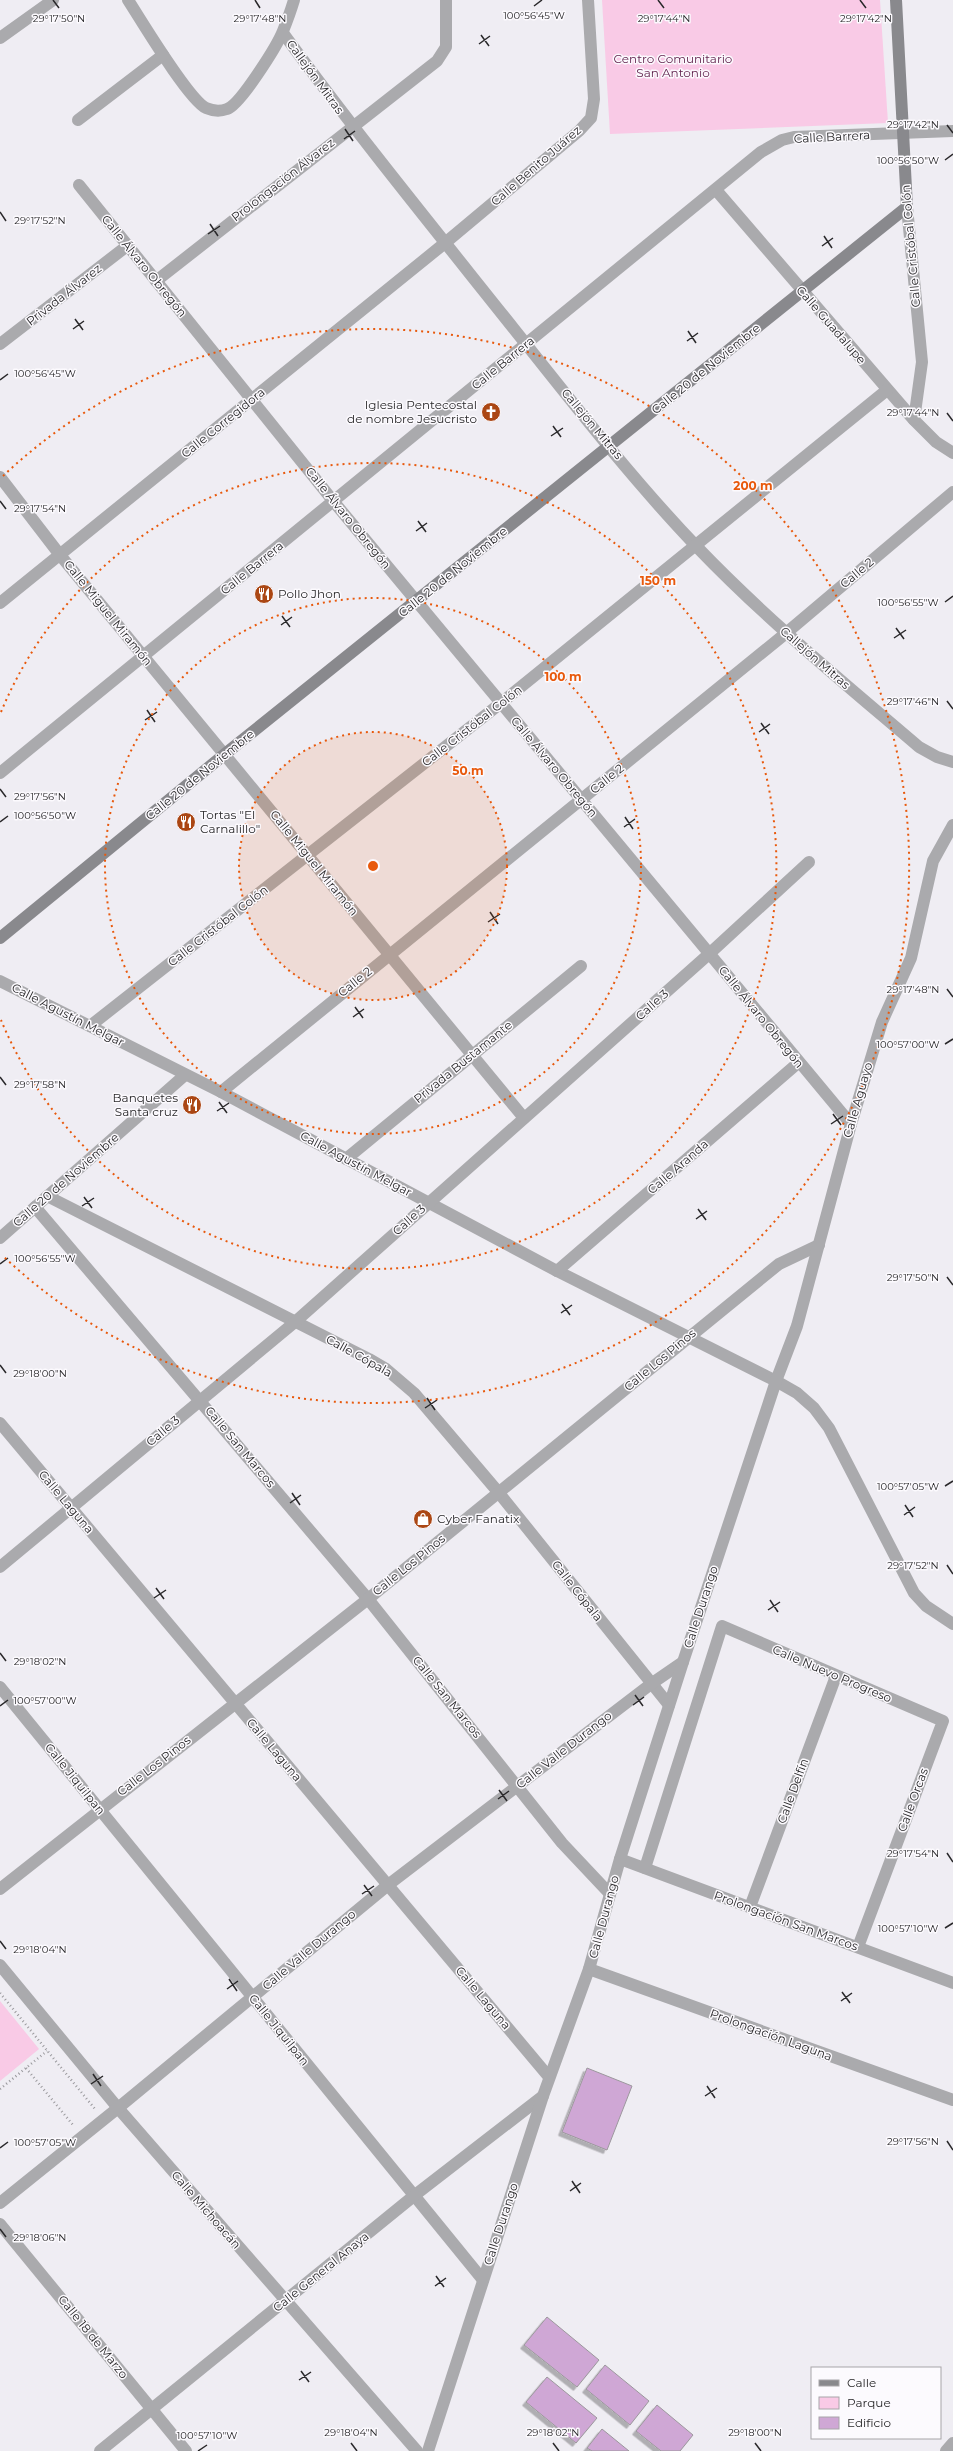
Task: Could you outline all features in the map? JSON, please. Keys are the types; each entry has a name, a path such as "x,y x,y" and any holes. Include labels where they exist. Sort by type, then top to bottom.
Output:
{"street":[{"path":"0,38 52,0"},
{"path":"128,0 163,55 205,107 217,112 228,109 238,100 283,33 294,0"},
{"name":"Prolongación Álvarez","path":"156,281 351,126 437,61 446,47 446,0"},
{"name":"Calle Benito Juárez","path":"445,243 579,131 591,118 594,99 588,0"},
{"name":"Calle Cristóbal Colón","path":"896,0 907,207 922,362 914,420"},
{"name":"Callejón Mitras","path":"283,33 351,126 445,243 610,446 696,546 785,634 919,747 932,755 953,762"},
{"path":"78,120 163,55"},
{"name":"Calle Barrera","path":"0,773 334,502 761,152 782,140 794,137 953,131"},
{"name":"Calle Álvaro Obregón","path":"79,185 334,502 798,1063 851,1124"},
{"name":"Calle Guadalupe","path":"716,190 914,420 936,442 953,453"},
{"name":"Calle 20 de Noviembre","path":"0,938 225,754 417,602 907,207"},
{"name":"Calle Corregidora","path":"0,603 445,243"},
{"name":"Privada Álvarez","path":"0,344 127,246"},
{"name":"Calle Cristóbal Colón","path":"90,1026 501,703 887,390"},
{"name":"Calle Miguel Miramón","path":"0,477 60,555 524,1118"},
{"name":"Calle 2","path":"222,1092 389,954 582,800 785,634 953,492"},
{"name":"Calle Aguayo","path":"776,1381 797,1326 851,1124 885,1012 908,965 933,861 953,825"},
{"name":"Calle 3","path":"0,1567 295,1322 709,954 809,862"},
{"name":"Privada Bustamante","path":"346,1159 471,1054 581,966"},
{"name":"Calle Agustín Melgar","path":"0,981 222,1092 557,1271 689,1336 797,1393 814,1408 829,1428 911,1588 926,1606 953,1624"},
{"name":"Calle Aranda","path":"557,1271 798,1063"},
{"name":"Calle 20 de Noviembre","path":"0,1238 185,1074"},
{"name":"Calle Cópala","path":"47,1196 370,1359 399,1379 414,1393 499,1493 669,1705"},
{"name":"Calle San Marcos","path":"35,1207 368,1599 559,1838 610,1894"},
{"name":"Calle Los Pinos","path":"0,1889 99,1809 368,1599 779,1264 819,1245"},
{"name":"Calle Durango","path":"428,2451 542,2096 589,1969 620,1859 683,1662 776,1381"},
{"name":"Calle Laguna","path":"0,1423 549,2076"},
{"name":"Calle Nuevo Progreso","path":"645,1868 722,1626 943,1721"},
{"name":"Calle Valle Durango","path":"0,2203 118,2108 388,1885 651,1684 683,1662"},
{"name":"Calle Delfín","path":"750,1907 836,1676"},
{"name":"Calle Jiquilpan","path":"0,1687 483,2280"},
{"name":"Calle Orcas","path":"858,1947 943,1721"},
{"name":"Prolongación San Marcos","path":"620,1859 953,1983"},
{"name":"Calle Michoacán","path":"0,1965 118,2108 285,2302 417,2451"},
{"name":"Prolongación Laguna","path":"589,1969 953,2100"},
{"name":"Calle General Anaya","path":"100,2451 151,2408 285,2302 414,2195 542,2096"},
{"name":"Calle 18 de Marzo","path":"0,2224 186,2451"},
{"path":"946,2451 953,2443"}],"path":[{"path":"0,1993 97,2112"},
{"path":"0,2002 4,1998"},
{"path":"0,2089 47,2051"},
{"path":"26,2068 76,2129"}],"green space":[{"name":"Centro Comunitario San Antonio","path":"602,0 880,0 888,123 610,134"},
{"path":"0,2001 39,2049 0,2081"}],"building":[{"path":"587,2068 632,2086 607,2150 562,2132"},
{"path":"547,2317 599,2360 577,2387 524,2345"},
{"path":"605,2365 649,2401 630,2425 586,2389"},
{"path":"547,2377 597,2418 576,2443 526,2402"},
{"path":"657,2405 693,2435 680,2451 661,2451 636,2431"},
{"path":"602,2429 629,2451 592,2451 587,2448"}],"place":[{"name":"Iglesia Pentecostal de nombre Jesucristo","path":"491,412"},
{"name":"Pollo Jhon","path":"264,594"},
{"name":"Tortas \"El Carnalillo\"","path":"186,822"},
{"name":"Banquetes Santa cruz","path":"192,1105"},
{"name":"Cyber Fanatix","path":"423,1519"}]}
